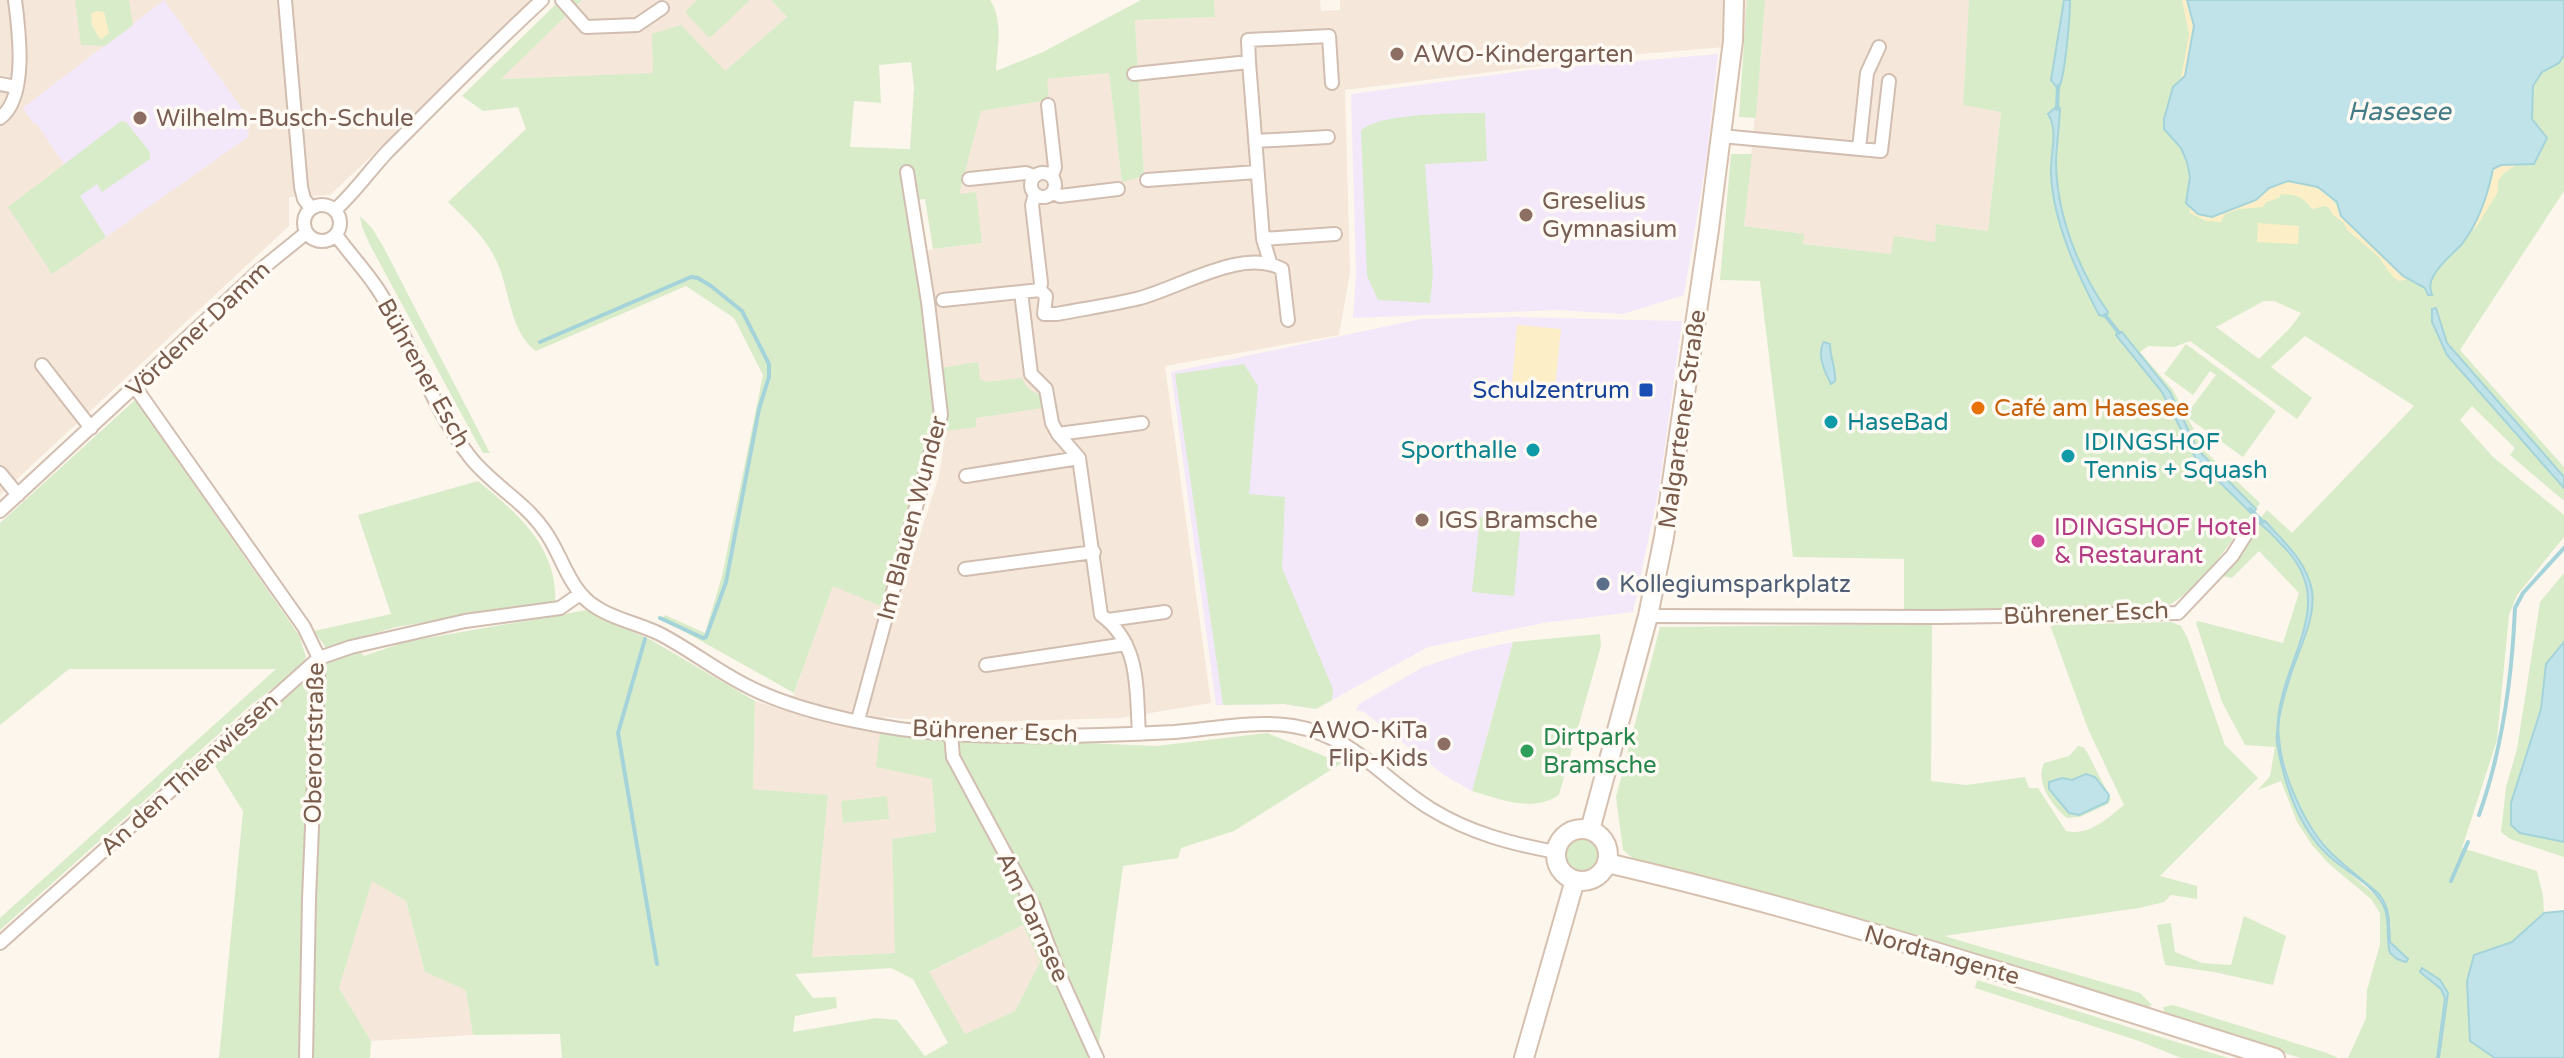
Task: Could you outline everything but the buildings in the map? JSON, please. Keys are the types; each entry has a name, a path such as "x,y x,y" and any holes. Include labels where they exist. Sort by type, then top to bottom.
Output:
{"street":[{"path":"0,118 6,114 16,87 21,50 15,0"},
{"path":"285,0 301,187 304,199 311,208"},
{"path":"335,210 478,60 542,0"},
{"path":"562,0 586,27 637,25 662,8"},
{"name":"Malgartener Straße","path":"1590,830 1648,616 1674,477 1733,41 1734,0"},
{"path":"1270,262 1263,239 1248,40 1329,36 1332,83"},
{"path":"1859,149 1867,73 1879,47"},
{"path":"1134,74 1249,62"},
{"path":"1721,136 1881,151 1889,81"},
{"path":"0,84 16,87"},
{"path":"1048,105 1055,186 1052,193 1044,197 1035,194 1030,185 1034,176 1042,172 1052,176"},
{"path":"1255,141 1328,137"},
{"name":"Im Blauen Wunder","path":"858,720 941,415 928,302 907,172"},
{"path":"1147,180 1257,172"},
{"path":"969,179 1026,173 1034,176"},
{"path":"1052,193 1060,196 1118,189"},
{"path":"1035,194 1032,205 1040,290"},
{"path":"325,205 335,210 340,220 336,235 320,242 306,233 304,217 311,208 325,205"},
{"name":"Vördener Damm","path":"0,511 259,271 306,233"},
{"path":"1263,239 1335,234"},
{"name":"Bührener Esch","path":"336,235 377,288 455,435 471,459 532,513 552,540 580,594 604,611 663,635 748,687 779,701 858,720 904,730 951,734 1139,734 1264,725 1292,726 1318,733 1363,755 1428,807 1467,829 1518,845 1556,852"},
{"path":"1025,320 1044,314 1138,299 1237,265 1270,262 1282,269 1288,320"},
{"path":"943,300 1040,290"},
{"path":"1040,290 1046,296 1044,314"},
{"path":"1021,292 1031,374 1046,389 1052,423 1058,434 1079,458 1101,615 1126,644 1134,662 1139,734"},
{"path":"42,365 91,428"},
{"name":"Oberortstraße","path":"135,387 304,627 319,658 306,1058"},
{"path":"1058,434 1142,423"},
{"path":"966,476 1079,458"},
{"path":"0,473 18,495"},
{"name":"Bührener Esch","path":"1648,616 1939,617 2178,613 2232,556 2246,534"},
{"path":"965,569 1094,552"},
{"name":"An den Thienwiesen","path":"0,943 319,658 351,647 465,621 560,608 580,594"},
{"path":"1108,620 1165,612"},
{"path":"986,665 1126,644"},
{"name":"Am Darnsee","path":"951,734 953,757 1034,907 1059,974 1097,1058"},
{"path":"1590,830 1605,843 1607,863 1591,880 1575,880 1561,870 1556,852 1567,834 1590,830"},
{"name":"Nordtangente","path":"1607,863 1693,884 1960,960 2275,1058"},
{"path":"1524,1058 1575,880"}],"shaded area":[{"path":"0,0 538,0 330,195 289,197 289,226 0,495"},
{"path":"164,0 250,120 248,137 106,237 61,167 64,164 23,108"},
{"path":"582,0 771,0 787,17 725,71 500,79"},
{"path":"1214,0 1320,0 1321,11 1340,10 1340,0 1969,0 1963,104 2001,111 1988,231 1937,224 1935,242 1891,254 1803,244 1803,234 1744,226 1762,44 1629,55 1345,90 1350,272 1339,335 1165,366 1211,703 1120,718 948,723 884,717 880,734 932,779 936,832 892,839 896,953 811,957 828,796 753,789 755,701 788,711 833,585 895,612 939,476 946,431 928,250 981,243 975,193 958,195 981,111 1049,100 1046,79 1109,73 1122,181 1144,176 1135,20 1214,17"},
{"name":"Greselius Gymnasium","path":"1718,54 1707,156 1684,295 1623,314 1558,310 1353,318 1356,275 1351,94 1530,70"},
{"name":"IGS Bramsche","path":"1515,317 1682,321 1659,489 1633,612 1543,623 1428,647 1316,709 1284,704 1216,705 1171,372 1421,319"},
{"name":"AWO-KiTa Flip-Kids","path":"1513,642 1472,791 1444,775 1364,712 1356,710 1359,704 1423,667 1475,650"},
{"path":"372,880 406,901 425,972 466,989 473,1035 371,1041 339,988"},
{"path":"1023,925 1040,962 1015,1011 965,1034 928,973"}],"green space":[{"path":"75,0 129,0 133,25 105,46 81,45"},
{"path":"560,0 582,0 501,79 653,73 652,34 681,25 725,71 787,17 771,0 990,0 998,26 996,71 1043,52 1141,0 1214,0 1215,17 1135,20 1144,176 1122,182 1109,73 1047,79 1049,100 981,111 959,194 976,192 982,243 933,249 925,199 917,200 934,424 883,607 833,586 794,693 662,619 665,615 705,633 722,576 763,375 734,318 686,286 536,351 520,333 492,251 448,202 526,129 518,107 483,111 462,96","holes":["911,62 914,88 910,149 850,147 854,101 881,103 879,65"]},
{"path":"697,0 750,0 708,37 685,12"},
{"path":"1747,0 1765,0 1756,118 1739,117"},
{"path":"1969,0 2564,0 2564,191 2460,350 2564,467 2564,501 2510,455 2515,448 2472,406 2460,420 2493,457 2564,515 2564,537 2517,595 2509,615 2497,740 2462,848 2537,871 2543,896 2544,913 2512,942 2474,955 2470,1041 2495,1058 2439,1058 2448,993 2427,976 2441,989 2445,998 2437,1058 2348,1058 2366,1018 2367,990 2380,944 2380,913 2371,899 2328,863 2312,845 2297,822 2281,781 2258,790 2270,776 2275,747 2245,745 2222,702 2196,623 2283,643 2299,593 2259,551 2232,578 2216,575 2267,510 2292,533 2414,406 2305,336 2271,367 2312,398 2297,419 2190,341 2174,347 2148,346 2140,352 2173,390 2186,415 2216,375 2210,371 2193,395 2164,374 2186,344 2276,411 2243,457 2187,417 2208,454 2260,503 2256,509 2198,450 2170,392 2134,357 2162,392 2196,459 2252,514 2202,578 2164,608 1904,613 1904,559 1793,557 1760,281 1720,280 1731,154 1752,154 1744,226 1804,234 1803,244 1891,254 1894,236 1935,242 1936,224 1988,231 2001,112 1963,105","holes":["2264,301 2274,301 2301,313 2259,359 2216,327","2265,521 2298,557 2312,591 2310,615 2282,706 2278,739 2288,776 2299,808 2314,832 2331,853 2379,894 2382,901 2328,855 2305,826 2295,805 2276,740 2281,697 2309,611 2309,592 2295,558 2269,532","2383,903 2391,924 2390,942 2406,962 2397,959 2387,940 2388,920"]},
{"path":"1485,113 1487,161 1425,164 1433,274 1430,303 1378,300 1367,276 1361,131 1370,125 1400,117"},
{"path":"121,121 126,122 150,152 150,159 102,192 97,184 80,196 106,237 52,274 8,207"},
{"path":"360,216 384,248 490,453 483,453 475,439 370,245"},
{"path":"978,362 980,379 987,382 1021,378 1029,389 1041,396 1042,408 976,418 976,427 946,431 941,368"},
{"path":"1244,364 1258,386 1249,494 1285,497 1282,568 1333,689 1332,700 1316,709 1284,704 1223,705 1175,374"},
{"path":"135,400 299,635 306,657 301,666 251,705 0,930 0,918 276,669 69,669 0,725 0,523"},
{"path":"478,481 520,519 542,548 550,564 555,602 396,627 326,648 314,631 391,614 358,515"},
{"path":"1480,517 1521,521 1514,596 1472,592"},
{"path":"2564,573 2564,642 2546,664 2541,709 2511,803 2521,833 2564,842 2564,857 2510,839 2501,832 2506,787 2517,749 2540,602"},
{"path":"587,610 651,640 755,701 753,789 828,795 812,957 895,953 892,839 936,832 932,779 876,767 880,734 1156,746 1267,733 1342,763 1234,831 1181,848 1178,858 1123,866 1097,1058 562,1058 560,1034 473,1035 466,990 425,972 406,901 372,881 339,988 371,1041 370,1058 219,1058 243,811 213,763 329,661 360,652 364,656 405,642","holes":["1023,925 1040,962 1015,1011 965,1034 929,972","891,968 913,979 948,1043 925,1056 897,1020 876,1018 793,1032 795,1016 837,1008 836,997 813,998 795,974"]},
{"path":"2171,622 2181,626 2188,639 2225,745 2258,778 2160,876 2197,886 2197,899 2171,895 2164,902 2139,908 1944,936 2140,993 2152,1005 2146,1009 1924,939 1635,860 1623,850 1616,797 1660,627 1932,624 1931,781 1966,785 2025,777 2029,788 2038,788 2066,831 2075,832 2090,829 2124,805 2088,729 2050,625"},
{"name":"Dirtpark Bramsche","path":"1600,634 1601,646 1559,795 1527,804 1472,791 1513,642"},
{"path":"2078,746 2087,752 2111,799 2108,804 2080,817 2067,818 2046,793 2042,770 2044,763 2069,756"},
{"path":"887,796 889,819 843,823 841,801"},
{"path":"1582,836 1595,842 1601,855 1595,868 1582,874 1569,868 1563,855 1569,842"},
{"path":"2244,916 2286,936 2273,985 2165,965 2157,925 2171,923 2175,952 2202,963 2231,965"},
{"path":"1977,980 2228,1058 2181,1058 2139,1041 1975,988"},
{"path":"2173,1005 2338,1058 2300,1058 2165,1015 2163,1007"}],"sand":[{"path":"2182,0 2187,0 2194,25 2185,76 2181,78 2189,35"},
{"path":"104,12 109,33 102,39 92,25 91,14"},
{"path":"2518,164 2498,181 2498,192 2470,232 2489,187 2492,169"},
{"path":"2288,181 2327,194 2341,216 2409,279 2399,281 2393,277 2378,256 2347,230 2329,208 2312,209 2295,196 2281,194 2263,207 2225,214 2221,222 2206,221 2190,213 2189,208 2198,214 2256,200 2269,188"},
{"path":"2258,223 2299,226 2298,244 2257,242"},
{"path":"1517,325 1561,329 1555,388 1512,384"}],"water":[{"path":"2064,0 2070,0 2069,19 2065,61 2058,89 2051,80"},
{"name":"Hasesee","path":"2187,0 2564,0 2564,55 2559,63 2542,72 2533,86 2532,119 2547,138 2534,164 2501,165 2493,169 2478,218 2462,244 2436,272 2430,283 2432,295 2403,276 2341,216 2337,202 2318,187 2288,181 2269,188 2256,200 2212,217 2198,214 2186,203 2190,177 2187,162 2181,148 2164,129 2173,87 2185,76 2194,26"},
{"path":"2058,105 2056,160 2060,200 2078,259 2108,312 2106,317 2099,315 2082,282 2056,210 2051,174 2053,128 2048,114"},
{"path":"2436,308 2447,343 2564,477 2564,488 2447,355 2432,322 2432,309"},
{"path":"2122,332 2170,392 2198,450 2256,509 2252,514 2196,459 2162,392 2116,335"},
{"path":"1824,342 1830,344 1835,372 1835,381 1831,384 1821,358"},
{"path":"2261,520 2294,553 2312,591 2312,612 2284,698 2278,731 2290,785 2322,843 2383,900 2389,917 2390,942 2408,959 2406,962 2390,953 2384,906 2369,888 2319,846 2301,819 2284,774 2277,743 2278,719 2308,607 2306,586 2298,565 2259,523"},
{"path":"2564,642 2564,842 2520,833 2511,825 2511,803 2541,709 2546,664"},
{"path":"2086,774 2095,777 2109,795 2107,802 2079,815 2069,813 2049,789 2049,782 2062,778 2072,780"},
{"path":"2564,911 2564,1058 2495,1058 2470,1041 2467,981 2474,955 2512,942 2544,913"},
{"path":"2422,968 2440,980 2448,993 2439,1058 2445,998 2441,989 2420,972"}],"waterway":[{"path":"2057,109 2058,86"},
{"path":"540,342 691,277 711,286 742,311 769,364 769,377 759,409 726,582 706,637 660,618"},
{"path":"2105,315 2119,333"},
{"path":"2250,509 2263,522"},
{"path":"2479,815 2505,713 2515,608 2523,593 2564,548"},
{"path":"645,639 618,733 657,964"},
{"path":"2451,881 2468,842"}],"place":[{"name":"AWO-Kindergarten","path":"1397,54"},
{"name":"Wilhelm-Busch-Schule","path":"140,118"},
{"name":"Greselius Gymnasium","path":"1526,215"},
{"name":"Schulzentrum","path":"1646,390"},
{"name":"Café am Hasesee","path":"1978,408"},
{"name":"HaseBad","path":"1831,422"},
{"name":"Sporthalle","path":"1533,450"},
{"name":"IDINGSHOF Tennis + Squash","path":"2068,456"},
{"name":"IGS Bramsche","path":"1422,520"},
{"name":"IDINGSHOF Hotel & Restaurant","path":"2038,541"},
{"name":"Kollegiumsparkplatz","path":"1603,584"},
{"name":"AWO-KiTa Flip-Kids","path":"1444,744"},
{"name":"Dirtpark Bramsche","path":"1527,751"}]}
